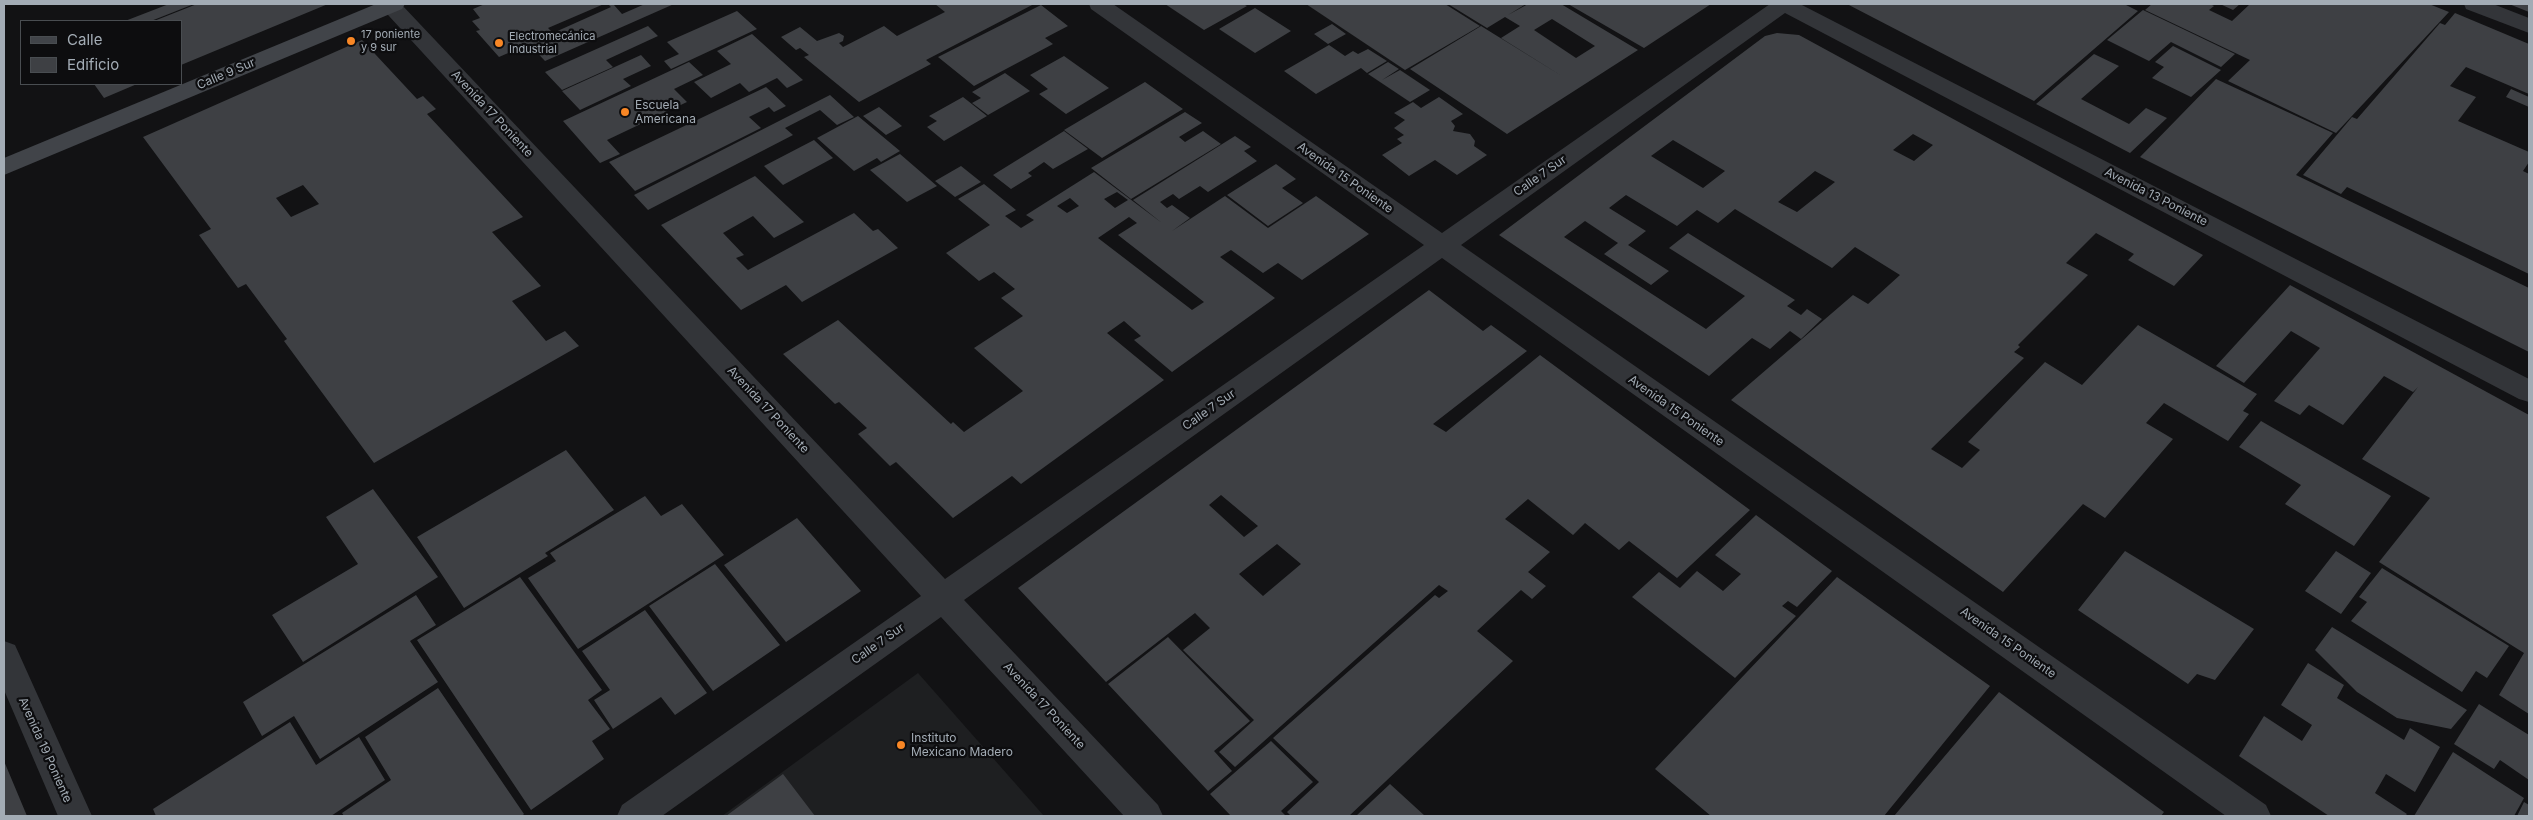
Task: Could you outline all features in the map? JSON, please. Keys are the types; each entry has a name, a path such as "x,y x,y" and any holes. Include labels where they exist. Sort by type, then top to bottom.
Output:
{"street":[{"name":"Calle 9 Sur","path":"4,167 391,4"},
{"name":"Avenida 17 Poniente","path":"391,4 1146,816"},
{"name":"Avenida 15 Poniente","path":"1099,4 2254,816"},
{"name":"Calle 7 Sur","path":"634,816 1784,4"},
{"name":"Avenida 13 Poniente","path":"1784,4 2529,390"},
{"path":"2474,4 2529,26"},
{"name":"Avenida 19 Poniente","path":"4,655 74,816"}],"shaded area":[{"name":"Instituto Mexicano Madero","path":"918,673 1044,816 722,816"}],"building":[{"path":"169,4 194,4 154,20 128,20"},
{"path":"197,4 328,4 182,65 182,20 157,20"},
{"path":"485,4 604,4 548,28 553,33 611,7 608,4 618,4 614,5 622,14 645,4 674,4 545,61 529,44 499,57 476,31 480,30 472,21 480,18 473,9"},
{"path":"935,4 1034,4 926,60 931,64 859,102 804,57 809,55 800,48 796,50 781,37 800,27 817,41 839,33 844,36 843,41 839,43 843,47 884,26 897,36 945,12"},
{"path":"1165,4 1243,4 1247,6 1204,30"},
{"path":"1306,4 1445,4 1480,26 1405,70"},
{"path":"1448,4 1526,4 1508,15 1528,4 1561,4 1638,50 1507,134 1410,69 1481,26 1565,78 1501,38 1520,26 1505,17 1487,28","holes":["1552,19 1595,46 1576,58 1534,30"]},
{"path":"1568,4 1711,4 1644,48"},
{"path":"1847,4 2124,4 2138,11 2034,101"},
{"path":"2152,4 2210,4 2214,6 2209,10 2232,21 2250,4 2429,4 2449,12 2336,133 2228,81 2250,60 2145,10"},
{"path":"2220,4 2240,4 2233,10"},
{"path":"2509,4 2529,4 2529,12"},
{"path":"1041,5 1068,26 1045,38 1053,44 974,86 938,57"},
{"path":"1255,8 1291,31 1255,53 1219,29"},
{"path":"2143,10 2235,54 2221,67 2171,42 2149,61 2107,40"},
{"path":"737,11 757,29 671,69 664,61 679,54 667,42"},
{"path":"2455,13 2529,44 2529,94 2466,67 2450,86 2476,97 2458,121 2529,152 2529,162 2523,171 2529,174 2529,274 2347,187 2341,194 2303,175 2352,117 2357,119 2440,23 2445,25"},
{"path":"1332,24 1346,34 1328,44 1314,34"},
{"path":"648,26 658,36 606,60 613,67 562,90 545,72"},
{"path":"1777,33 1799,35 2203,255 2174,286 2128,260 2134,254 2096,233 2066,263 2088,275 2018,345 2020,347 2014,352 2024,358 1931,449 1962,468 1980,450 1968,442 2045,362 2082,385 2138,325 2257,394 2243,411 2249,414 2228,441 2164,403 2146,423 2173,439 2105,518 2083,504 2003,592 1731,400 1853,295 1868,304 1900,275 1855,247 1832,268 1735,209 1718,223 1697,210 1677,226 1626,195 1609,208 1646,231 1628,245 1669,271 1651,285 1604,254 1618,243 1585,221 1564,237 1706,329 1745,296 1669,248 1688,233 1795,300 1787,306 1801,315 1807,309 1822,319 1801,339 1790,331 1770,349 1752,338 1709,376 1499,235 1765,36","holes":["1913,134 1933,145 1914,161 1893,150","1673,140 1725,171 1703,188 1651,156","1815,171 1835,182 1797,212 1778,202"]},
{"path":"752,34 803,80 787,88 777,78 749,92 740,83 711,98 694,82 731,64 717,51"},
{"path":"362,40 417,99 423,96 436,109 427,114 523,217 492,232 541,286 512,301 546,341 565,331 579,346 374,463 284,341 287,339 246,284 238,288 199,235 211,229 143,137","holes":["303,185 319,204 291,217 276,198"]},
{"path":"1329,45 1345,56 1353,51 1358,54 1368,49 1387,61 1367,73 1361,68 1316,94 1284,71"},
{"path":"2173,46 2221,70 2191,97 2152,78 2164,67 2155,62"},
{"path":"2094,54 2119,66 2081,99 2129,124 2146,108 2167,118 2130,153 2036,104"},
{"path":"641,55 651,66 623,79 631,86 580,110 562,91"},
{"path":"1064,56 1109,88 1066,114 1039,94 1048,89 1030,75"},
{"name":"Escuela Americana","path":"689,62 703,75 674,89 687,102 607,140 620,154 600,163 563,121"},
{"path":"1388,62 1399,69 1382,80 1400,70 1430,90 1410,102 1368,74"},
{"path":"1005,73 1030,91 988,115 972,103 981,98 972,92"},
{"path":"2216,79 2333,133 2296,175 2529,288 2529,352 2140,157"},
{"path":"1145,82 1183,109 1102,158 1064,130"},
{"path":"95,85 135,85 104,98"},
{"path":"766,87 786,106 774,112 769,107 749,117 761,128 635,191 609,162"},
{"path":"2511,89 2529,97 2529,107 2506,97"},
{"path":"830,95 854,117 837,125 820,110 785,128 793,135 648,210 634,195"},
{"path":"963,97 987,116 944,141 927,127 937,121 929,116"},
{"path":"1439,97 1463,114 1451,121 1455,126 1453,131 1470,134 1475,141 1474,146 1487,155 1457,175 1435,160 1409,176 1382,155 1402,143 1397,139 1404,135 1394,128 1405,120 1394,113 1413,102 1421,108"},
{"path":"879,107 902,126 886,135 863,116"},
{"path":"1185,112 1202,123 1179,137 1185,142 1203,131 1221,144 1131,199 1091,168"},
{"path":"858,116 900,151 881,162 877,158 854,171 817,138"},
{"path":"1064,131 1088,149 1053,169 1044,162 1028,173 1032,176 1011,189 993,175"},
{"path":"1235,136 1251,147 1244,151 1257,161 1208,192 1200,186 1179,199 1173,194 1160,202 1167,208 1172,205 1190,218 1172,231 1225,196 1268,228 1316,196 1369,234 1302,280 1278,263 1263,273 1231,250 1220,257 1275,298 1172,372 1134,340 1141,336 1124,321 1107,333 1164,380 1021,484 1012,476 953,518 896,462 890,466 858,434 867,428 839,402 835,404 783,354 838,320 951,424 953,422 964,432 1023,391 974,348 1023,316 1001,298 1015,289 994,272 979,281 946,253 990,225 958,199 984,184 1016,210 1005,216 1021,228 1034,220 1026,215 1094,172 1162,223 1133,200","holes":["1117,192 1128,200 1115,208 1104,199","1070,198 1079,206 1067,213 1057,206","1129,217 1137,223 1118,235 1204,302 1192,310 1098,238"]},
{"path":"814,140 833,158 783,185 764,166"},
{"path":"900,154 937,186 907,202 870,170"},
{"path":"1276,164 1296,179 1282,188 1303,203 1268,226 1227,195"},
{"path":"961,166 981,182 955,197 935,181"},
{"path":"755,176 804,222 774,238 753,216 723,233 744,255 736,258 748,270 854,213 873,231 878,229 898,248 802,302 786,285 741,310 661,225"},
{"path":"2290,285 2529,415 2529,714 2499,695 2524,653 2379,562 2430,498 2362,459 2418,387 2413,392 2384,376 2343,425 2309,405 2300,415 2274,401 2320,348 2291,331 2244,383 2216,366"},
{"path":"1429,290 1483,331 1491,325 1527,351 1433,424 1446,432 1540,355 1750,510 1677,578 1629,541 1619,550 1585,523 1573,535 1528,499 1505,519 1550,552 1528,572 1546,586 1532,599 1521,590 1477,631 1513,661 1349,816 1291,816 1287,812 1319,782 1273,738 1435,595 1439,598 1448,591 1439,585 1235,767 1219,752 1254,720 1183,650 1210,628 1195,613 1106,682 1018,588","holes":["1221,495 1258,526 1244,537 1209,505","1277,544 1301,564 1263,596 1239,574"]},
{"path":"2261,421 2391,496 2354,546 2285,504 2301,485 2239,447"},
{"path":"566,450 614,510 545,553 548,556 464,608 417,537"},
{"path":"373,489 438,577 303,662 272,615 358,564 326,517"},
{"path":"645,496 661,516 682,504 724,555 578,649 528,578 556,561 550,553"},
{"path":"1756,515 1832,571 1797,607 1788,601 1782,606 1796,616 1735,678 1632,597 1659,572 1680,588 1697,571 1723,591 1741,574 1715,555"},
{"path":"797,518 861,591 786,642 724,565"},
{"path":"2125,551 2254,629 2215,680 2197,674 2188,684 2078,610"},
{"path":"2336,551 2371,573 2341,614 2305,591"},
{"path":"715,564 780,645 713,691 649,606"},
{"path":"2382,568 2509,646 2487,678 2476,671 2462,692 2351,621 2367,602 2359,597"},
{"path":"520,577 602,690 588,700 610,729 592,741 604,759 531,810 417,640"},
{"path":"1837,577 1990,686 1884,816 1711,816 1655,769"},
{"path":"416,595 436,625 410,641 438,682 320,759 294,716 262,736 243,702"},
{"path":"645,610 707,693 675,715 661,697 613,729 594,700 610,690 582,651"},
{"path":"2332,627 2467,710 2451,729 2397,718 2357,692 2315,650"},
{"path":"1168,637 1250,721 1214,751 1232,771 1208,791 1108,684"},
{"path":"2308,663 2344,685 2337,698 2404,740 2410,728 2440,747 2415,792 2386,774 2375,793 2407,814 2405,816 2329,816 2239,756 2264,716 2302,741 2312,725 2281,705"},
{"path":"438,688 524,814 522,816 344,816 342,813 391,780 365,737"},
{"path":"1999,692 2164,812 2161,816 1894,816"},
{"path":"2479,704 2529,735 2529,780 2500,760 2494,769 2454,744"},
{"path":"290,722 316,765 359,737 385,780 331,816 156,816 153,809"},
{"path":"1271,741 1313,782 1281,811 1286,816 1231,816 1210,794"},
{"path":"2453,752 2524,798 2514,816 2414,816"},
{"path":"4,761 27,816 4,816"},
{"path":"783,774 815,816 726,816"},
{"path":"1390,784 1425,816 1356,816"},
{"path":"2524,802 2529,805 2529,816 2517,816"}],"place":[{"name":"17 poniente y 9 sur","path":"351,41"},
{"name":"Electromecánica Industrial","path":"499,43"},
{"name":"Escuela Americana","path":"625,112"},
{"name":"Instituto Mexicano Madero","path":"901,745"}]}
